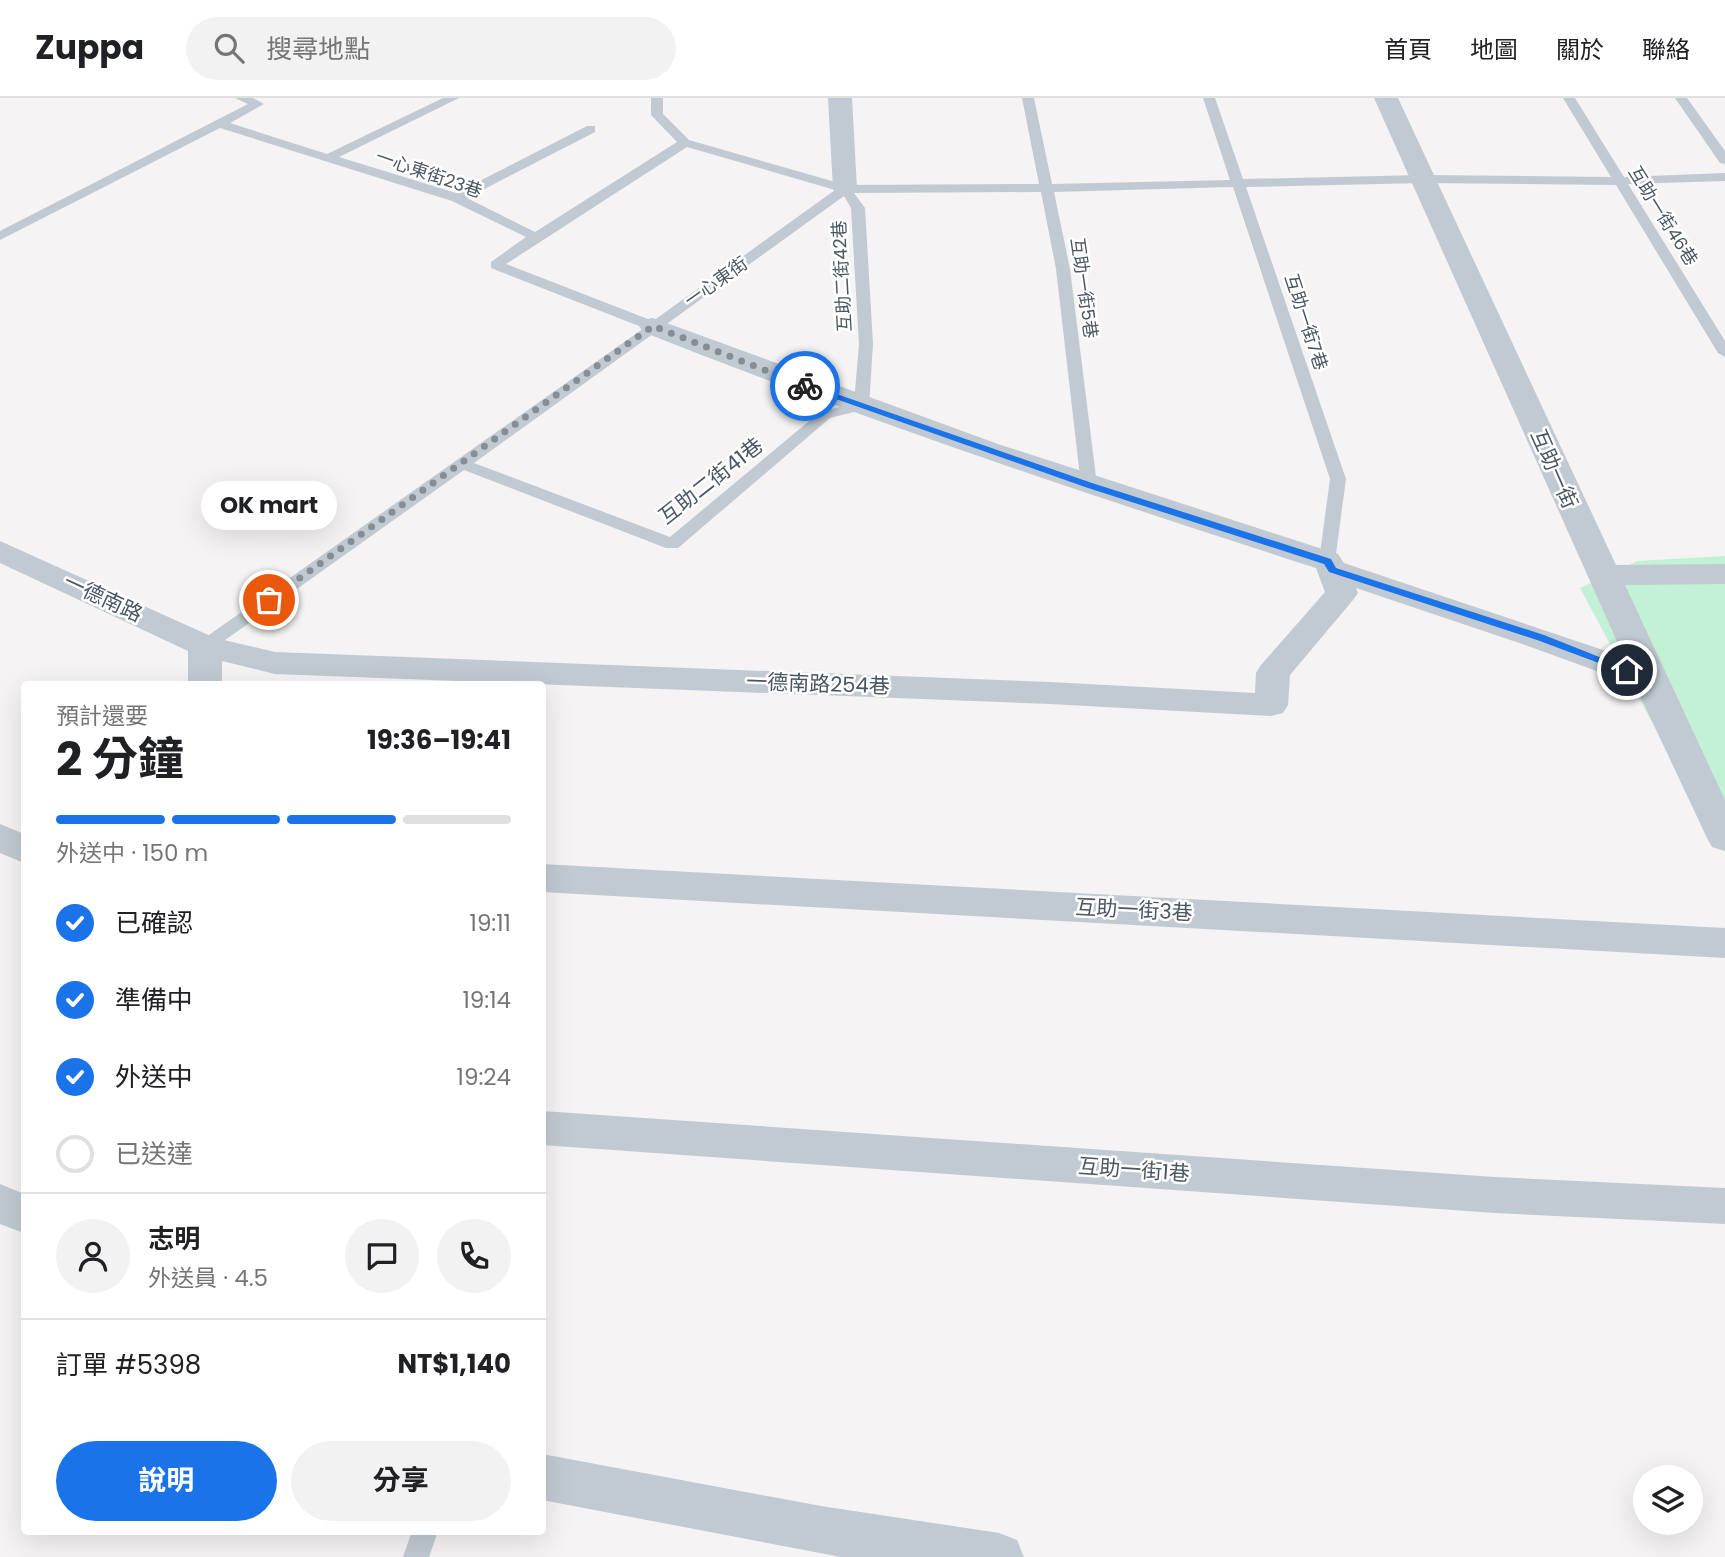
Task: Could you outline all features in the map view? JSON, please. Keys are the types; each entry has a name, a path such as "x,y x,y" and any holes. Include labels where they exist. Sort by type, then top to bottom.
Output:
{"street":[{"path":"840,98 845,189"},
{"name":"互助一街","path":"1386,98 1639,649 1648,678 1725,838"},
{"path":"653,326 861,406 1541,638 1648,678"},
{"name":"一德南路","path":"0,551 205,646"},
{"name":"一德南路254巷","path":"205,646 275,663 1050,693 1271,705 1273,673 1342,593 1330,566"},
{"path":"1603,575 1725,574"},
{"path":"205,646 205,681"},
{"path":"0,837 21,848"},
{"name":"互助一街3巷","path":"546,878 1725,943"},
{"name":"互助一街1巷","path":"546,1128 1495,1195 1725,1206"},
{"path":"0,1202 21,1213"},
{"path":"546,1479 821,1530 999,1557"}],"lane":[{"path":"241,98 258,104"},
{"path":"0,236 271,98"},
{"path":"328,158 453,98"},
{"path":"657,98 657,114 685,143 845,189 1047,188 1423,179 1618,181 1725,177"},
{"name":"互助一街5巷","path":"1028,98 1063,269 1088,485"},
{"name":"互助一街7巷","path":"1209,98 1338,479 1330,566"},
{"name":"互助一街46巷","path":"1569,98 1725,353"},
{"path":"1681,98 1725,160"},
{"name":"一心東街23巷","path":"219,124 457,198 536,237"},
{"path":"457,198 591,129"},
{"path":"653,326 496,265 685,143"},
{"name":"一心東街","path":"205,646 790,231 845,189"},
{"name":"互助二街42巷","path":"845,189 858,208 866,344 861,406"},
{"name":"互助二街41巷","path":"460,463 672,544 825,415 861,406"},
{"path":"416,1557 424,1535"}],"green space":[{"path":"1725,556 1725,819 1705,821 1580,588 1637,561"}],"way so far":[{"path":"269,600 653,326 805,386"}],"place":[{"name":"OK mart","path":"269,600"}],"route":[{"path":"805,386 1088,485 1327,561 1333,570 1541,638 1627,670"}]}
